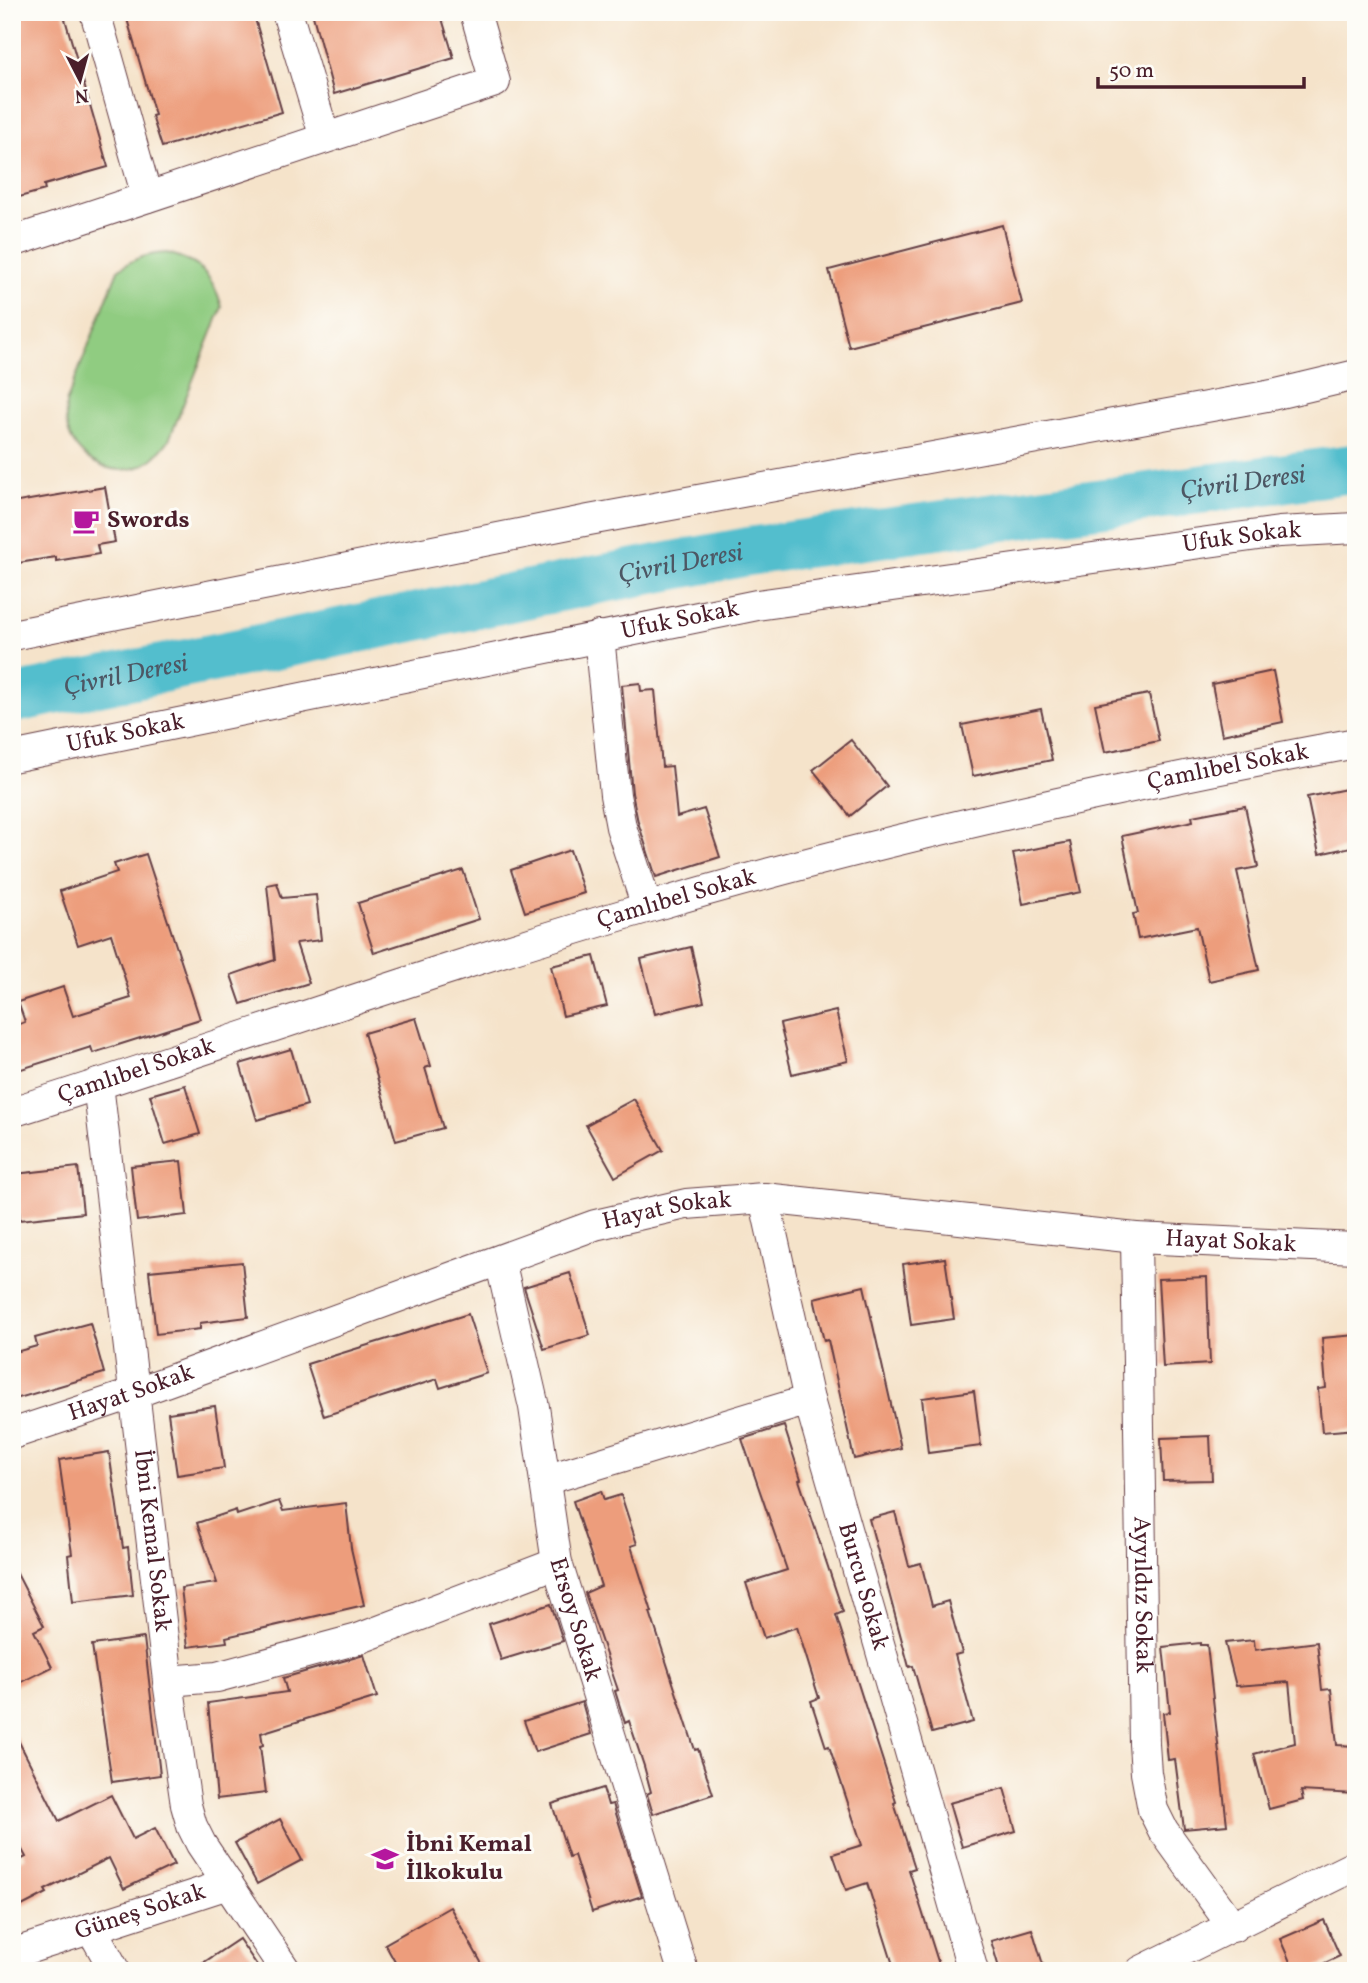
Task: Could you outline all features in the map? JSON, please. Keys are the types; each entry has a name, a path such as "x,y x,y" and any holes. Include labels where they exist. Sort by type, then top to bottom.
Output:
{"street":[{"path":"95,12 147,197"},
{"path":"287,12 325,138"},
{"path":"12,242 495,82 475,12"},
{"path":"1272,395 1356,375"},
{"path":"12,635 614,516 1272,395 1356,384"},
{"name":"Ufuk Sokak","path":"12,757 757,605 1279,532 1356,528"},
{"path":"599,636 615,795 621,827 647,907"},
{"name":"Çamlıbel Sokak","path":"12,1112 456,966 647,907 809,862 1030,809 1356,743"},
{"name":"İbni Kemal Sokak","path":"98,1084 182,1780 192,1826 286,1971"},
{"name":"Hayat Sokak","path":"12,1434 135,1393 595,1225 686,1205 764,1198 1136,1237 1356,1248"},
{"name":"Burcu Sokak","path":"764,1198 809,1400 973,1971"},
{"name":"Ayyıldız Sokak","path":"1136,1237 1146,1773 1153,1810 1163,1830 1233,1927"},
{"name":"Ersoy Sokak","path":"500,1261 534,1407 557,1563 683,1971"},
{"path":"545,1480 809,1400"},
{"path":"168,1681 217,1677 358,1639 557,1563"},
{"path":"1141,1971 1185,1963 1233,1927 1356,1865"},
{"name":"Güneş Sokak","path":"12,1954 228,1884"},
{"path":"92,1928 115,1971"}],"green space":[{"path":"167,253 188,260 203,271 214,286 222,307 169,440 153,458 141,466 129,469 105,467 85,456 77,447 67,426 66,403 118,270 141,257"}],"building":[{"path":"12,12 63,12 108,167 44,185 45,190 12,199"},
{"path":"125,12 253,12 282,112 162,147"},
{"path":"312,12 440,12 454,58 334,94"},
{"path":"1002,225 1022,303 849,347 829,270"},
{"path":"105,487 115,542 97,545 99,554 12,564 12,503"},
{"path":"1273,671 1283,722 1222,735 1212,684"},
{"path":"640,683 641,691 655,690 662,767 672,766 677,817 704,809 720,857 656,877 638,822 632,793 622,685"},
{"path":"1149,694 1159,741 1105,752 1095,704"},
{"path":"1041,709 1052,760 973,776 962,725"},
{"path":"851,740 887,786 850,816 813,770"},
{"path":"1356,787 1356,846 1319,854 1307,797"},
{"path":"1245,806 1258,867 1237,871 1259,970 1209,981 1197,927 1138,939 1133,914 1138,913 1122,836 1193,821 1192,816"},
{"path":"1070,842 1081,892 1023,904 1013,853"},
{"path":"570,850 584,893 525,912 511,870"},
{"path":"146,854 200,1019 93,1053 91,1047 12,1072 12,1027 25,1022 18,1002 63,987 73,1016 131,998 111,934 78,945 60,891 117,872 114,864"},
{"path":"463,870 479,919 374,953 358,903"},
{"path":"277,883 282,898 316,895 321,940 296,943 309,983 241,1004 231,975 275,960 267,885"},
{"path":"691,947 704,1002 655,1014 641,959"},
{"path":"594,956 607,1006 563,1016 551,966"},
{"path":"836,1011 848,1061 792,1074 780,1024"},
{"path":"416,1018 431,1066 425,1068 443,1128 396,1141 364,1033"},
{"path":"291,1049 307,1105 257,1120 240,1064"},
{"path":"185,1085 200,1134 165,1144 150,1095"},
{"path":"634,1099 663,1150 615,1177 586,1125"},
{"path":"181,1161 187,1215 137,1221 131,1166"},
{"path":"78,1167 83,1213 20,1220 15,1174"},
{"path":"945,1258 954,1319 911,1325 903,1264"},
{"path":"242,1262 248,1317 200,1323 200,1329 156,1334 149,1271"},
{"path":"570,1273 590,1335 544,1349 524,1287"},
{"path":"1207,1277 1210,1364 1163,1367 1158,1279"},
{"path":"864,1286 901,1448 854,1459 828,1340 824,1341 814,1298"},
{"path":"468,1314 487,1373 440,1388 437,1379 324,1416 307,1364"},
{"path":"90,1323 104,1373 12,1400 12,1353 37,1346 35,1338"},
{"path":"1356,1335 1356,1429 1322,1432 1318,1389 1326,1388 1322,1338"},
{"path":"974,1391 981,1446 928,1453 922,1398"},
{"path":"215,1406 224,1468 177,1475 168,1413"},
{"path":"784,1426 843,1612 836,1615 896,1802 894,1803 915,1868 909,1870 941,1971 895,1971 867,1883 846,1890 833,1854 862,1845 811,1701 819,1698 797,1627 764,1638 746,1583 787,1570 742,1439"},
{"path":"1210,1436 1212,1480 1163,1481 1161,1438"},
{"path":"109,1452 123,1548 128,1547 133,1595 73,1602 68,1555 72,1554 59,1460"},
{"path":"601,1491 604,1500 621,1495 637,1544 631,1546 650,1612 695,1750 698,1749 713,1794 653,1814 647,1794 651,1792 644,1766 629,1721 625,1723 615,1691 618,1690 585,1593 601,1586 573,1501"},
{"path":"279,1501 283,1511 346,1503 351,1548 364,1605 226,1637 227,1642 188,1647 181,1588 217,1583 197,1523 236,1510 237,1515"},
{"path":"895,1512 909,1566 921,1563 932,1606 948,1601 962,1653 955,1655 973,1722 932,1733 913,1666 909,1667 869,1519"},
{"path":"12,1564 44,1626 34,1631 52,1667 12,1687"},
{"path":"551,1604 563,1641 501,1660 489,1624"},
{"path":"144,1638 160,1775 112,1782 92,1645"},
{"path":"1254,1640 1255,1650 1317,1642 1322,1690 1331,1689 1337,1745 1356,1746 1356,1794 1301,1791 1303,1800 1269,1809 1254,1754 1295,1743 1289,1682 1236,1686 1225,1643"},
{"path":"1200,1643 1207,1645 1227,1825 1184,1829 1175,1759 1168,1760 1163,1713 1170,1712 1163,1647"},
{"path":"364,1655 377,1697 261,1733 266,1793 217,1799 208,1703 287,1692 283,1678"},
{"path":"582,1702 591,1734 535,1752 524,1721"},
{"path":"12,1728 59,1821 111,1795 133,1839 155,1828 174,1865 124,1889 109,1858 45,1890 47,1893 12,1911 12,1864 26,1857 12,1831"},
{"path":"603,1788 608,1805 613,1804 642,1896 592,1912 574,1855 569,1857 552,1804"},
{"path":"1004,1788 1016,1831 962,1847 949,1803"},
{"path":"280,1819 302,1860 257,1884 235,1843"},
{"path":"450,1907 486,1971 400,1971 385,1944"},
{"path":"1324,1920 1340,1956 1308,1971 1294,1971 1280,1939"},
{"path":"1032,1929 1045,1971 1000,1971 991,1941"},
{"path":"239,1939 261,1971 191,1971"}],"waterway":[{"name":"Çivril Deresi","path":"12,699 751,551 1356,468"}],"place":[{"name":"Swords","path":"86,521"},
{"name":"İbni Kemal İlkokulu","path":"385,1859"}]}
